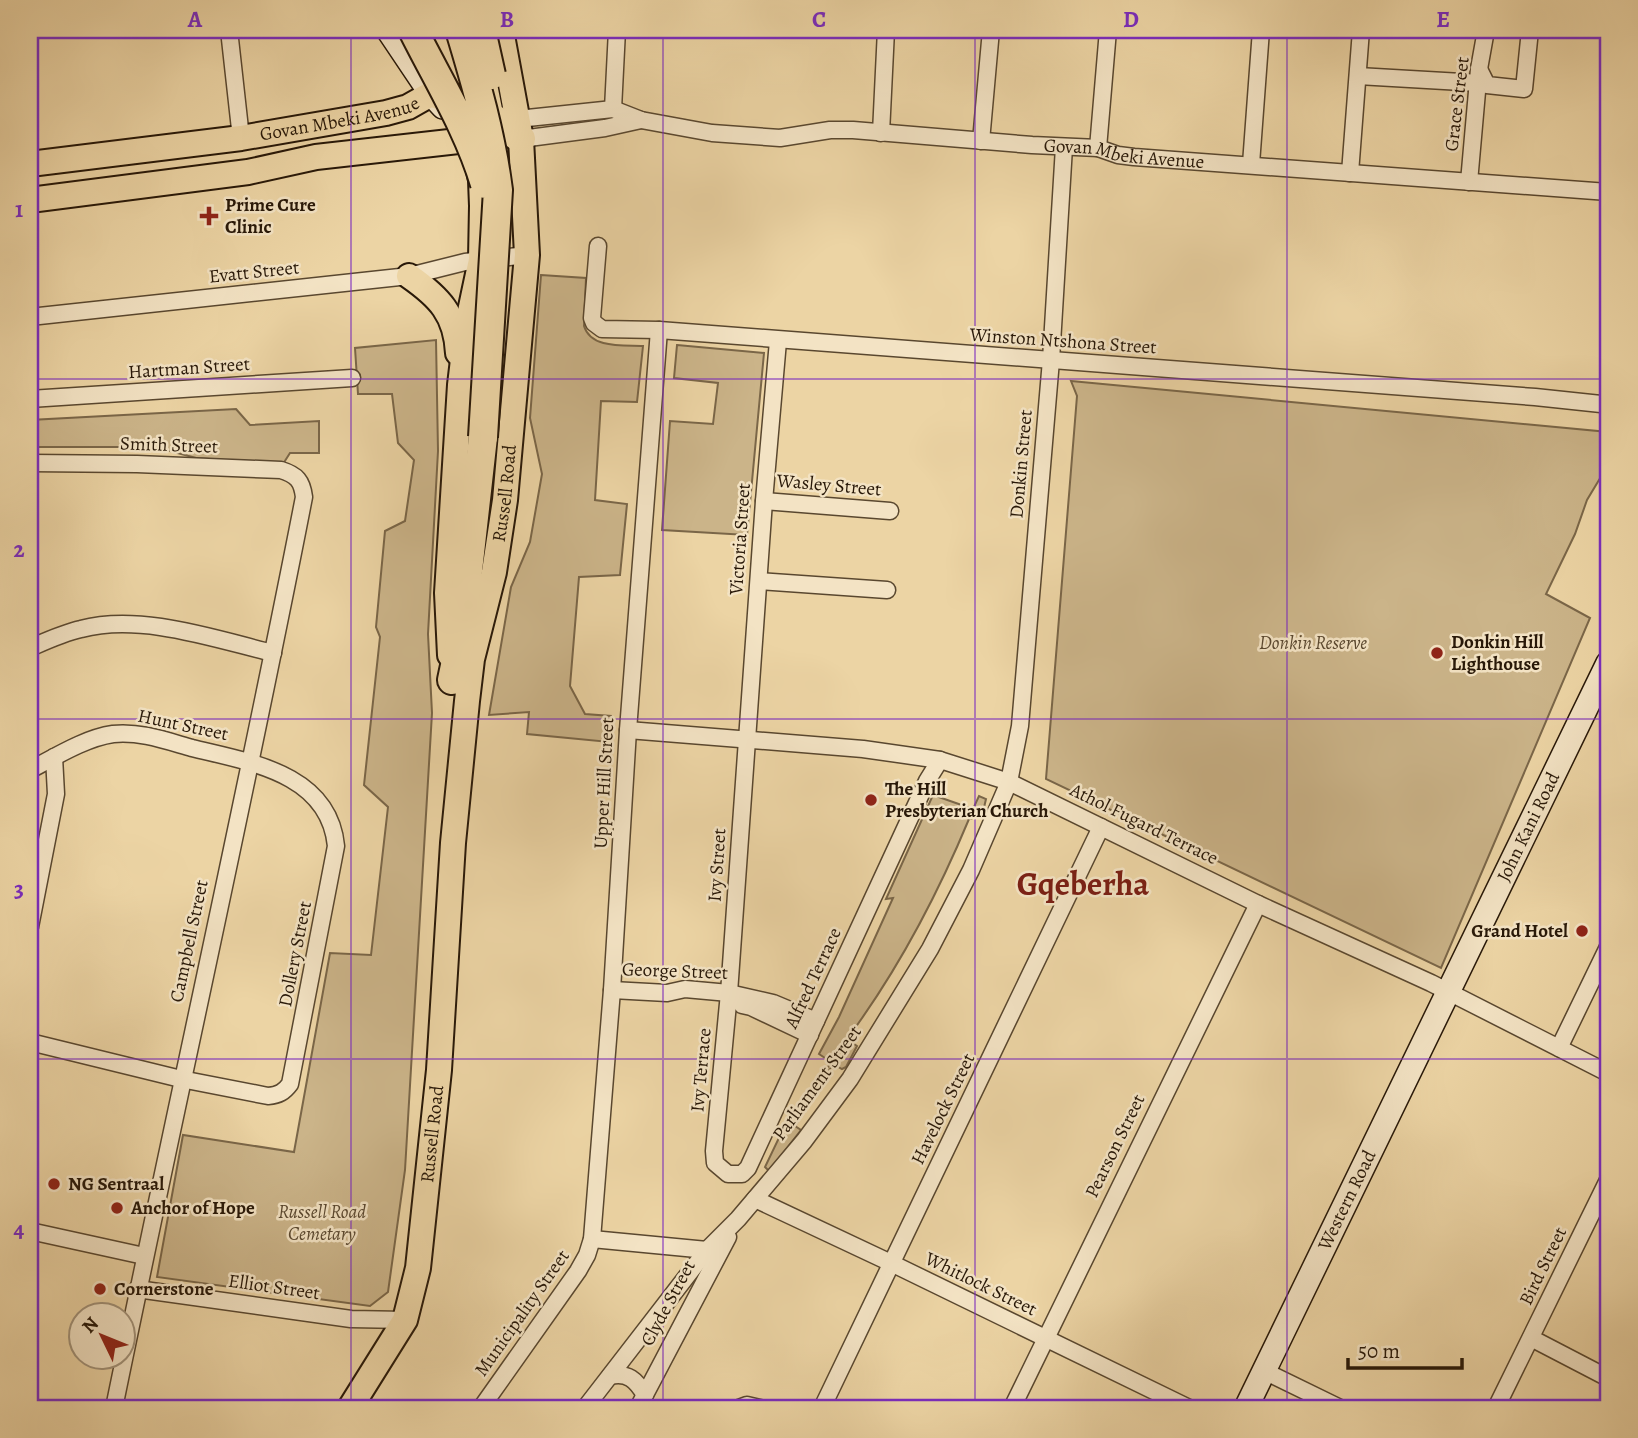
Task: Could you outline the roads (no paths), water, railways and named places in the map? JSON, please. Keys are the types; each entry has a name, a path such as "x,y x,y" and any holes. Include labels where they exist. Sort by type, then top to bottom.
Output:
{"highway":[{"path":"413,30 477,159 488,192 489,438 460,642 452,680"},
{"path":"428,30 474,119"},
{"path":"448,30 474,119"},
{"path":"460,30 493,150 498,190 488,251"},
{"path":"470,30 474,119"},
{"path":"472,659 489,438 511,227 510,186 503,138 481,30"},
{"path":"474,119 519,129"}],"main road":[{"name":"Russell Road","path":"351,1408 405,1320 418,1268 439,1070 453,843 472,659 494,572 505,500 527,254 519,129 501,30"},
{"name":"Govan Mbeki Avenue","path":"30,164 241,138 386,113 408,107 431,94 474,119"},
{"name":"Govan Mbeki Avenue","path":"30,200 248,172 474,119"},
{"name":"Russell Road","path":"453,843 452,680 447,593 460,385 467,326 488,251 474,119"},
{"path":"409,276 427,288 447,310 457,345 460,385"}],"street":[{"path":"229,30 241,138"},
{"path":"388,30 431,94"},
{"path":"613,109 617,30"},
{"path":"881,133 886,30"},
{"path":"981,141 991,30"},
{"path":"1098,148 1108,30"},
{"path":"1251,164 1261,30"},
{"path":"1350,173 1361,30"},
{"name":"Grace Street","path":"1469,182 1486,30"},
{"path":"1358,76 1479,76 1487,85 1524,89 1530,30"},
{"name":"Govan Mbeki Avenue","path":"519,129 613,109 641,120 712,133 771,138 830,130 881,133 1098,148 1134,157 1608,192"},
{"name":"Govan Mbeki Avenue","path":"519,129 606,128 641,120"},
{"name":"Donkin Street","path":"1009,782 1020,726 1051,360 1063,147"},
{"name":"Winston Ntshona Street","path":"598,246 592,307 594,323 602,329 659,330 1535,397 1608,406"},
{"name":"Evatt Street","path":"30,317 409,276 488,251 527,254"},
{"name":"Upper Hill Street","path":"592,1239 659,330"},
{"name":"Victoria Street","path":"747,740 778,341"},
{"name":"Hartman Street","path":"30,399 352,378"},
{"name":"Smith Street","path":"30,463 281,470 293,474 302,483"},
{"name":"Campbell Street","path":"114,1408 181,1079 273,653 304,497 302,483"},
{"name":"Wasley Street","path":"764,500 890,511"},
{"path":"759,581 887,590"},
{"path":"30,648 82,628 116,624 150,626 189,633 273,653"},
{"name":"John Kani Road","path":"1448,992 1608,663"},
{"name":"Athol Fugard Terrace","path":"628,730 863,749 940,760 1009,782 1258,904 1448,992 1608,1073"},
{"name":"Hunt Street","path":"30,770 98,738 115,734 140,734 250,762"},
{"name":"Ivy Street","path":"728,998 747,740"},
{"path":"30,927 56,794 54,757"},
{"name":"Alfred Terrace","path":"714,1151 715,1163 728,1174 742,1174 748,1168 927,782 940,760"},
{"name":"Dollery Street","path":"181,1079 268,1096 285,1091 290,1084 321,934 336,846 335,835 322,808 302,786 275,771 250,762"},
{"name":"Parliament Street","path":"585,1408 707,1250 755,1199 850,1079 930,949 971,870 1009,782"},
{"name":"Havelock Street","path":"822,1408 978,1088 1101,827"},
{"name":"Pearson Street","path":"1012,1408 1258,904"},
{"path":"1559,1048 1608,947"},
{"name":"George Street","path":"612,990 667,993 685,989 728,998 773,1003 813,1028"},
{"name":"Western Road","path":"1246,1408 1448,992"},
{"name":"Ivy Terrace","path":"714,1151 728,998"},
{"path":"30,1042 181,1079"},
{"name":"Bird Street","path":"1496,1408 1608,1180"},
{"name":"Whitlock Street","path":"755,1199 1188,1408"},
{"name":"Clyde Street","path":"641,1402 738,1219"},
{"path":"30,1231 144,1256"},
{"path":"592,1239 707,1250"},
{"name":"Municipality Street","path":"481,1408 578,1270 592,1239"},
{"name":"Elliot Street","path":"137,1289 351,1319 405,1320"},
{"path":"1531,1338 1608,1378"},
{"path":"1264,1371 1340,1408"},
{"path":"610,1376 622,1374 629,1377 639,1386 641,1402"},
{"path":"739,1408 747,1405 760,1408"}],"place":[{"name":"Prime Cure Clinic","path":"209,216"},
{"name":"Donkin Hill Lighthouse","path":"1437,653"},
{"name":"The Hill Presbyterian Church","path":"871,800"},
{"name":"Grand Hotel","path":"1582,931"},
{"name":"NG Sentraal","path":"54,1184"},
{"name":"Anchor of Hope","path":"117,1208"},
{"name":"Cornerstone","path":"100,1289"}],"district":[{"name":"Gqeberha","path":"1083,883"}],"park label":[{"name":"Donkin Reserve","path":"1313,643"},
{"name":"Russell Road Cemetary","path":"322,1223"}]}
